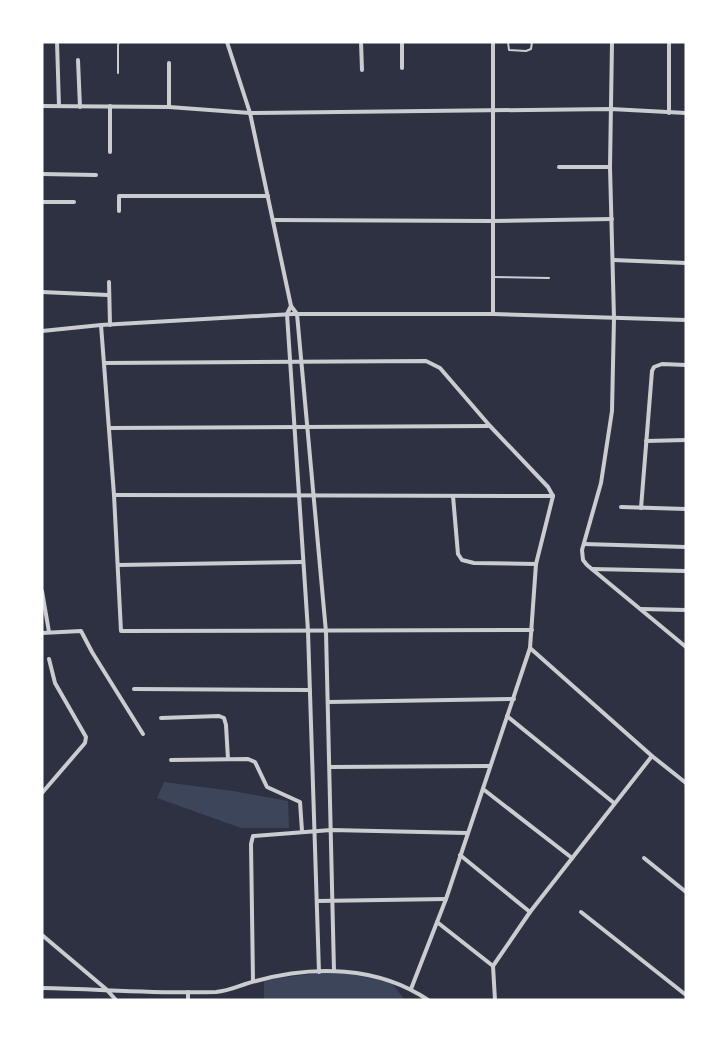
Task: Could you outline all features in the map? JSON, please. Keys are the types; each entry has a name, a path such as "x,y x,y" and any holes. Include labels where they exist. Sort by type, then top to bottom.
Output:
{"street":[{"path":"57,42 59,106"},
{"path":"227,42 250,113 291,306 297,314 326,632 331,830 330,900 334,971"},
{"path":"361,42 362,70"},
{"path":"402,42 402,68"},
{"path":"492,314 493,42"},
{"path":"612,42 610,167 614,318 612,411 601,483 584,544 583,560 686,647"},
{"path":"669,42 669,113"},
{"path":"78,60 80,106"},
{"path":"169,63 169,107"},
{"path":"42,106 169,107 250,113 611,109 686,113"},
{"path":"110,106 110,152"},
{"path":"559,167 610,167"},
{"path":"42,174 96,175"},
{"path":"119,211 119,196 268,196"},
{"path":"42,202 74,201"},
{"path":"273,220 612,219"},
{"path":"613,260 686,263"},
{"path":"110,282 108,295 110,325"},
{"path":"42,292 108,295"},
{"path":"291,306 287,314 308,631 319,972"},
{"path":"42,331 101,325 287,314 492,314 686,320"},
{"path":"101,325 122,631 532,630"},
{"path":"104,363 417,359 434,364 548,487 553,496 536,564 530,648 446,899 411,989"},
{"path":"640,508 651,375 654,367 662,364 686,365"},
{"path":"109,428 295,429 490,426"},
{"path":"646,441 686,440"},
{"path":"114,495 553,496"},
{"path":"453,496 458,554 462,560 474,563 536,564"},
{"path":"621,507 686,509"},
{"path":"584,544 686,547"},
{"path":"118,565 302,562"},
{"path":"591,569 686,571"},
{"path":"42,591 49,632"},
{"path":"640,609 686,610"},
{"path":"42,633 81,631 143,734"},
{"path":"530,648 652,756 686,783"},
{"path":"42,793 86,740 83,729 55,683 49,659"},
{"path":"134,689 310,690"},
{"path":"328,702 514,699"},
{"path":"161,718 219,716 224,718 228,759"},
{"path":"507,716 614,803"},
{"path":"495,1000 493,966 530,912 652,756"},
{"path":"171,760 248,759 255,762 267,787 300,802 302,831"},
{"path":"330,766 490,766"},
{"path":"482,788 572,858"},
{"path":"253,981 252,839 255,835 331,830 467,833"},
{"path":"460,855 530,912"},
{"path":"644,858 686,892"},
{"path":"317,901 446,899"},
{"path":"581,912 686,995"},
{"path":"437,922 493,966"},
{"path":"42,935 116,1000"},
{"path":"42,988 188,992 231,990 253,981 334,971 385,978 411,989 428,1000"},
{"path":"188,992 188,1000"},
{"path":"417,993 419,1000"}],"lane":[{"path":"118,73 117,45 119,42"},
{"path":"508,42 510,50 526,51 531,49 532,42"},
{"path":"492,277 549,278"}],"shaded area":[{"path":"164,782 288,801 289,828 241,828 157,798"},
{"path":"334,971 391,982 405,1000 264,1000 264,980"}]}
